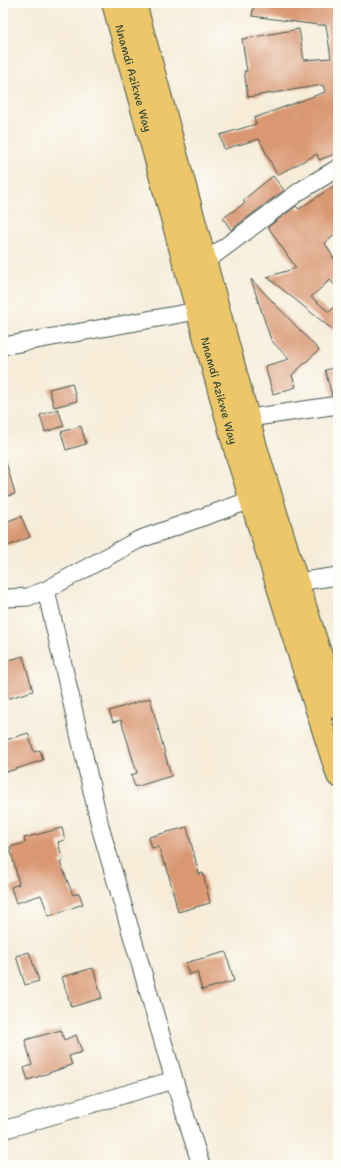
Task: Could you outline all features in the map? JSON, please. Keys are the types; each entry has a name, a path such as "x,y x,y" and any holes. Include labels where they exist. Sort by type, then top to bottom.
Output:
{"highway":[{"name":"Nnamdi Azikwe Way","path":"113,3 237,456 300,660 338,776"},
{"name":"Nnamdi Azikwe Way","path":"135,3 249,418 297,582 338,709"}],"street":[{"path":"206,261 300,191 338,168"},
{"path":"3,346 198,311"},
{"path":"249,418 338,405"},
{"path":"3,597 28,597 46,590 138,540 251,500"},
{"path":"297,582 338,576"},
{"path":"46,590 101,830 174,1080 201,1165"},
{"path":"3,1130 174,1080"}],"building":[{"path":"254,3 338,3 338,153 319,160 317,154 277,175 259,139 224,149 220,135 256,124 254,118 325,92 323,85 248,97 244,71 247,71 242,39 299,29 304,60 331,58 326,25 252,16"},
{"path":"273,176 284,190 231,230 223,218 245,203 243,200"},
{"path":"338,183 338,232 325,243 338,266 338,289 330,280 311,297 329,312 338,303 338,334 267,277 296,268 268,227 296,206 299,209"},
{"path":"251,279 319,350 292,375 296,387 273,394 265,366 289,359 271,340"},
{"path":"338,367 338,395 332,396 325,370"},
{"path":"72,383 77,401 54,407 49,389"},
{"path":"58,409 64,426 45,432 40,415"},
{"path":"81,426 86,444 66,450 61,432"},
{"path":"6,462 15,494 3,497 3,463"},
{"path":"21,516 30,537 8,546 3,533 3,523"},
{"path":"23,656 33,691 3,700 3,662"},
{"path":"150,698 171,776 135,787 131,775 137,773 121,720 113,722 109,711"},
{"path":"28,733 34,752 40,750 43,760 7,772 3,761 3,741"},
{"path":"187,827 199,874 203,873 210,903 178,912 166,864 164,864 159,847 152,848 149,837"},
{"path":"62,828 65,840 58,842 63,861 60,862 73,895 79,893 83,904 49,916 41,895 16,903 11,887 19,884 10,847 25,843 24,838"},
{"path":"29,952 39,981 25,985 16,956"},
{"path":"226,952 234,981 202,990 197,972 189,975 185,963"},
{"path":"93,968 102,998 71,1007 62,977"},
{"path":"61,1030 64,1040 76,1035 82,1052 69,1056 72,1065 28,1080 24,1068 32,1065 25,1040"}]}
